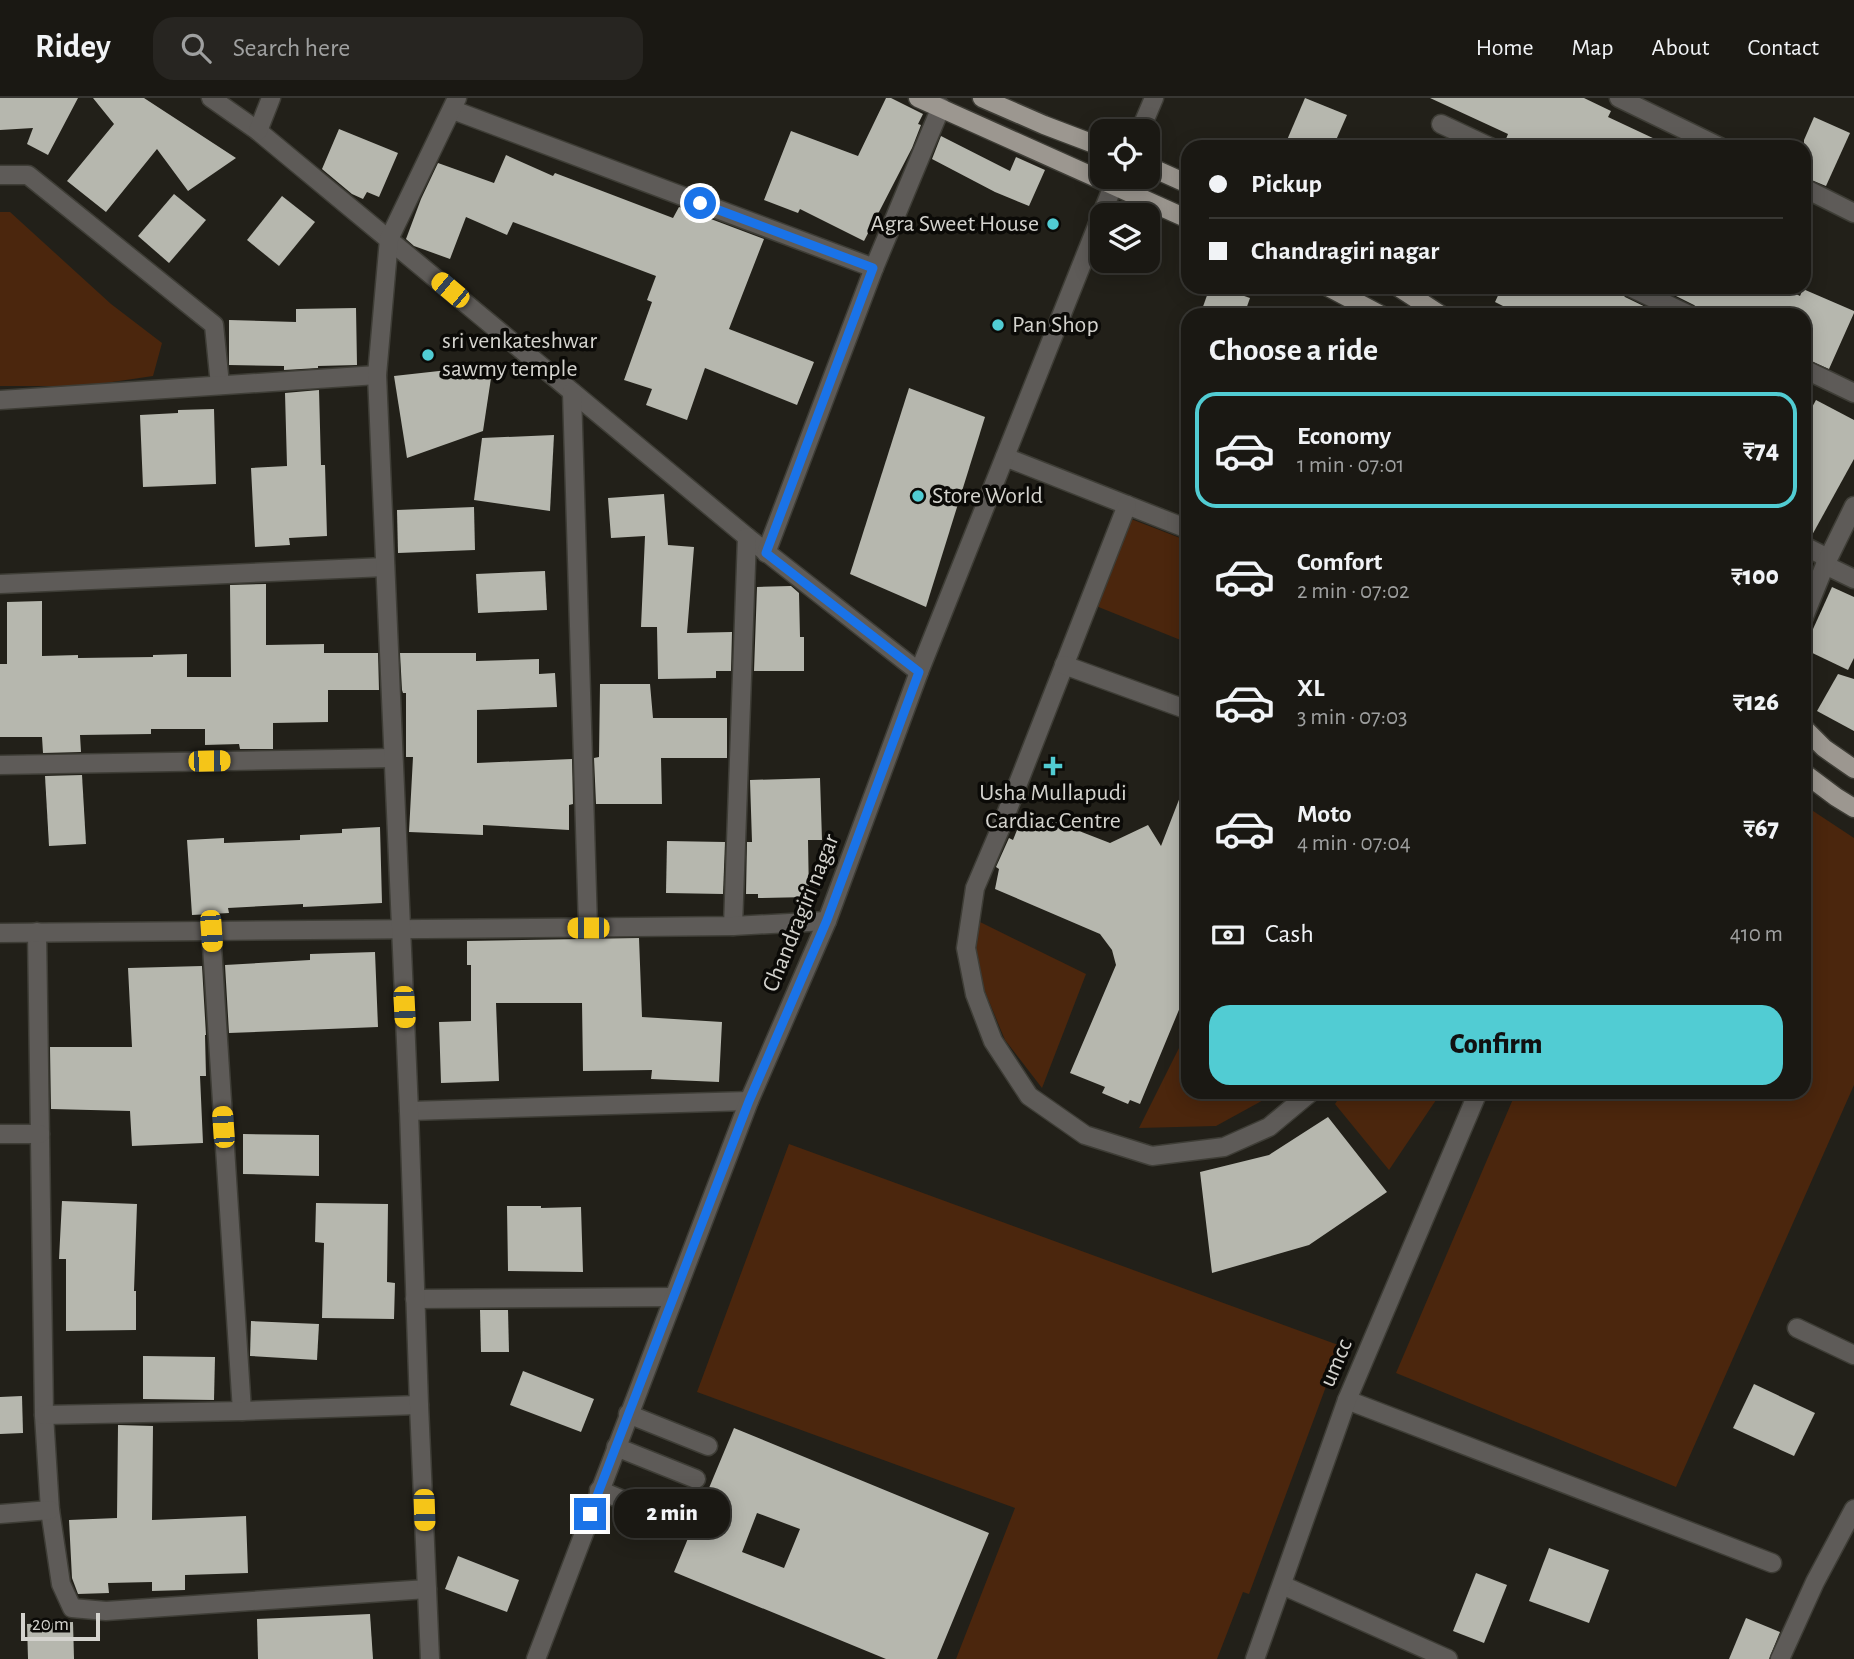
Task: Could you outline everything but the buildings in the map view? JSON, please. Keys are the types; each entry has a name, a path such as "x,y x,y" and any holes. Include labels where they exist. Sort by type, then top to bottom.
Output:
{"main road":[{"path":"918,98 1090,176"},
{"path":"988,99 1090,142"},
{"path":"1160,171 1181,181"},
{"path":"1120,189 1181,216"},
{"path":"1341,294 1368,308"},
{"path":"1409,294 1430,308"},
{"path":"1811,735 1824,748 1854,769"},
{"path":"1811,778 1854,808"}],"street":[{"path":"211,98 258,131 766,553 919,672"},
{"path":"258,131 271,98"},
{"path":"1145,119 1154,98"},
{"path":"1619,98 1706,140"},
{"path":"430,1659 377,375 389,239 455,104 873,268"},
{"path":"766,553 873,268 941,107"},
{"path":"1441,124 1475,140"},
{"path":"0,175 28,175 214,325 220,385"},
{"name":"Chandragiri nagar","path":"536,1659 749,1101 827,920 919,672 1112,189"},
{"path":"1811,192 1854,213"},
{"path":"1645,294 1674,308"},
{"path":"1811,372 1854,393"},
{"path":"0,400 377,375"},
{"path":"572,392 588,928"},
{"path":"1005,457 1181,526"},
{"path":"1127,505 975,888 966,948 975,994 993,1041 1029,1096 1085,1135 1152,1156 1224,1147 1269,1127 1303,1099"},
{"path":"1811,600 1854,506"},
{"path":"733,926 747,537"},
{"path":"1811,551 1854,579"},
{"path":"0,584 385,567"},
{"path":"1064,665 1181,707"},
{"path":"0,765 393,758"},
{"path":"0,933 733,926 827,920"},
{"path":"211,931 242,1411"},
{"path":"37,932 44,1415 50,1510 61,1584 72,1608 106,1611 427,1589"},
{"name":"umcc","path":"1255,1659 1347,1400 1475,1099"},
{"path":"409,1111 749,1101"},
{"path":"0,1134 40,1134"},
{"path":"415,1299 674,1297"},
{"path":"1797,1328 1854,1354"},
{"path":"1347,1400 1772,1563"},
{"path":"44,1415 419,1405"},
{"path":"628,1414 708,1446"},
{"path":"616,1447 696,1479"},
{"path":"599,1490 676,1521"},
{"path":"1780,1659 1815,1582 1854,1509"},
{"path":"0,1514 50,1510"},
{"path":"1282,1585 1448,1659"}],"shaded area":[{"path":"0,212 10,212 111,304 162,343 153,376 85,386 0,386"},
{"path":"1131,519 1181,538 1181,640 1096,606"},
{"path":"1811,810 1854,838 1854,1085 1676,1487 1396,1373 1513,1099 1811,1099"},
{"path":"978,921 1086,974 1042,1088 1005,1040 981,982 974,949"},
{"path":"1181,1044 1181,1099 1265,1099 1216,1126 1139,1128"},
{"path":"1338,1099 1436,1099 1389,1170 1335,1104"},
{"path":"789,1144 1341,1346 1249,1594 1243,1592 1217,1659 956,1659 1015,1508 697,1392"}],"place":[{"name":"Agra Sweet House","path":"1053,224"},
{"name":"Pan Shop","path":"998,325"},
{"name":"sri venkateshwar sawmy temple","path":"428,355"},
{"name":"Store World","path":"918,496"},
{"name":"Usha Mullapudi Cardiac Centre","path":"1053,766"}],"route":[{"path":"590,1514 749,1101 827,920 919,672 766,553 873,268 700,203"}]}
